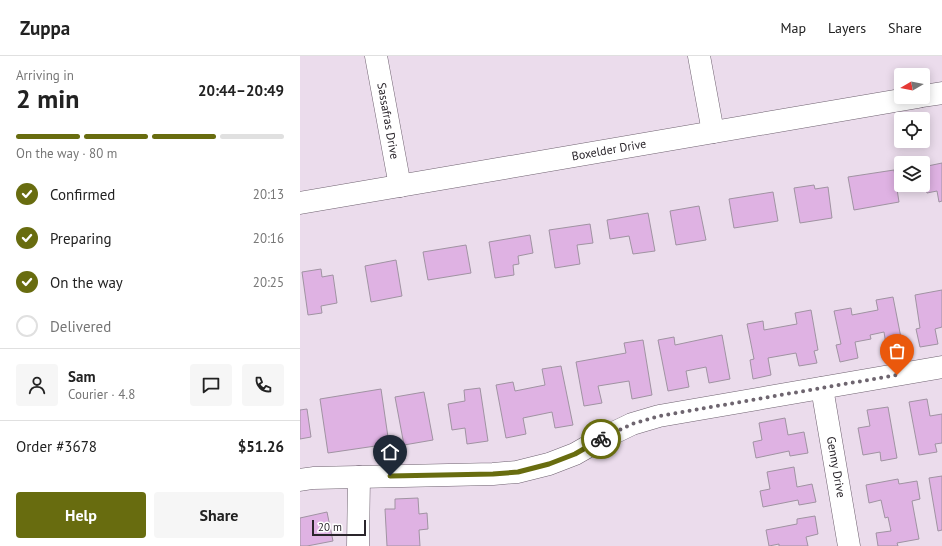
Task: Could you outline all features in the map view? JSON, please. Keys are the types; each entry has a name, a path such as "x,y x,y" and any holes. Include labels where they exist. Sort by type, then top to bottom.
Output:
{"street":[{"name":"Sassafras Drive","path":"376,56 400,186"},
{"path":"699,56 713,132"},
{"path":"930,95 942,93"},
{"name":"Boxelder Drive","path":"300,203 894,101"},
{"path":"300,480 313,478 493,474 518,472 549,464 575,454 632,424 659,416 942,368"},
{"name":"Genny Drive","path":"822,388 849,546"},
{"path":"358,546 359,477"}],"building":[{"path":"942,163 942,201 939,202 937,191 927,193 927,192 930,192 930,166"},
{"path":"894,170 894,192 897,192 899,202 854,210 848,177"},
{"path":"814,185 815,189 828,187 832,218 800,223 794,188"},
{"path":"773,192 778,221 734,228 729,199"},
{"path":"699,206 706,240 676,245 670,211"},
{"path":"648,213 655,251 633,254 629,236 610,239 607,220"},
{"path":"590,224 593,243 577,245 580,264 555,268 549,230"},
{"path":"530,235 533,253 518,256 519,264 513,265 514,275 495,278 489,242"},
{"path":"466,245 471,273 428,280 423,252"},
{"path":"396,260 402,296 371,302 365,266"},
{"path":"321,269 322,277 333,275 337,303 321,306 322,313 308,315 302,272"},
{"path":"942,290 942,327 935,329 938,344 920,347 916,329 920,328 915,295"},
{"path":"893,297 903,348 887,351 884,332 870,335 871,339 855,342 858,358 840,362 836,345 841,344 834,311 851,308 852,315 878,310 876,300"},
{"path":"811,310 818,350 814,351 817,363 799,366 796,353 768,358 771,375 753,379 750,360 754,359 747,324 763,321 764,330 797,324 795,313"},
{"path":"722,335 730,379 709,383 706,367 686,371 689,387 668,391 658,340 674,337 675,345"},
{"path":"643,340 652,395 632,399 629,381 598,386 602,403 584,406 576,362 626,353 624,343"},
{"path":"561,366 573,425 555,428 552,412 523,418 526,434 506,438 496,385 513,382 515,391 545,385 542,369"},
{"path":"480,388 488,441 467,444 465,428 452,430 448,404 465,401 464,390"},
{"path":"381,389 389,444 328,453 320,399"},
{"path":"424,392 433,440 404,445 395,397"},
{"path":"927,399 930,416 942,414 942,443 935,444 937,452 919,455 909,402"},
{"path":"888,407 897,458 881,461 880,452 863,455 858,428 870,426 867,410"},
{"path":"307,409 311,437 300,439 300,410"},
{"path":"785,418 788,435 804,432 808,453 790,456 789,451 756,458 753,442 762,440 759,423"},
{"path":"794,467 797,487 812,484 816,502 799,505 798,500 763,507 760,491 770,489 767,472"},
{"path":"942,476 942,530 938,531 929,478"},
{"path":"898,479 899,484 917,481 920,499 912,501 919,539 897,543 898,546 878,546 876,533 891,531 888,517 885,518 881,500 869,503 866,485"},
{"path":"418,498 419,514 427,513 428,529 419,530 420,546 387,546 385,509 395,509 395,499"},
{"path":"327,512 333,541 300,546 300,518"},
{"path":"815,516 818,534 806,537 808,546 779,546 779,544 769,546 766,530 797,524 797,519"}],"way so far":[{"path":"601,439 632,424 659,416 897,375"}],"route":[{"path":"390,476 493,474 518,472 549,464 575,454 601,439"}]}
